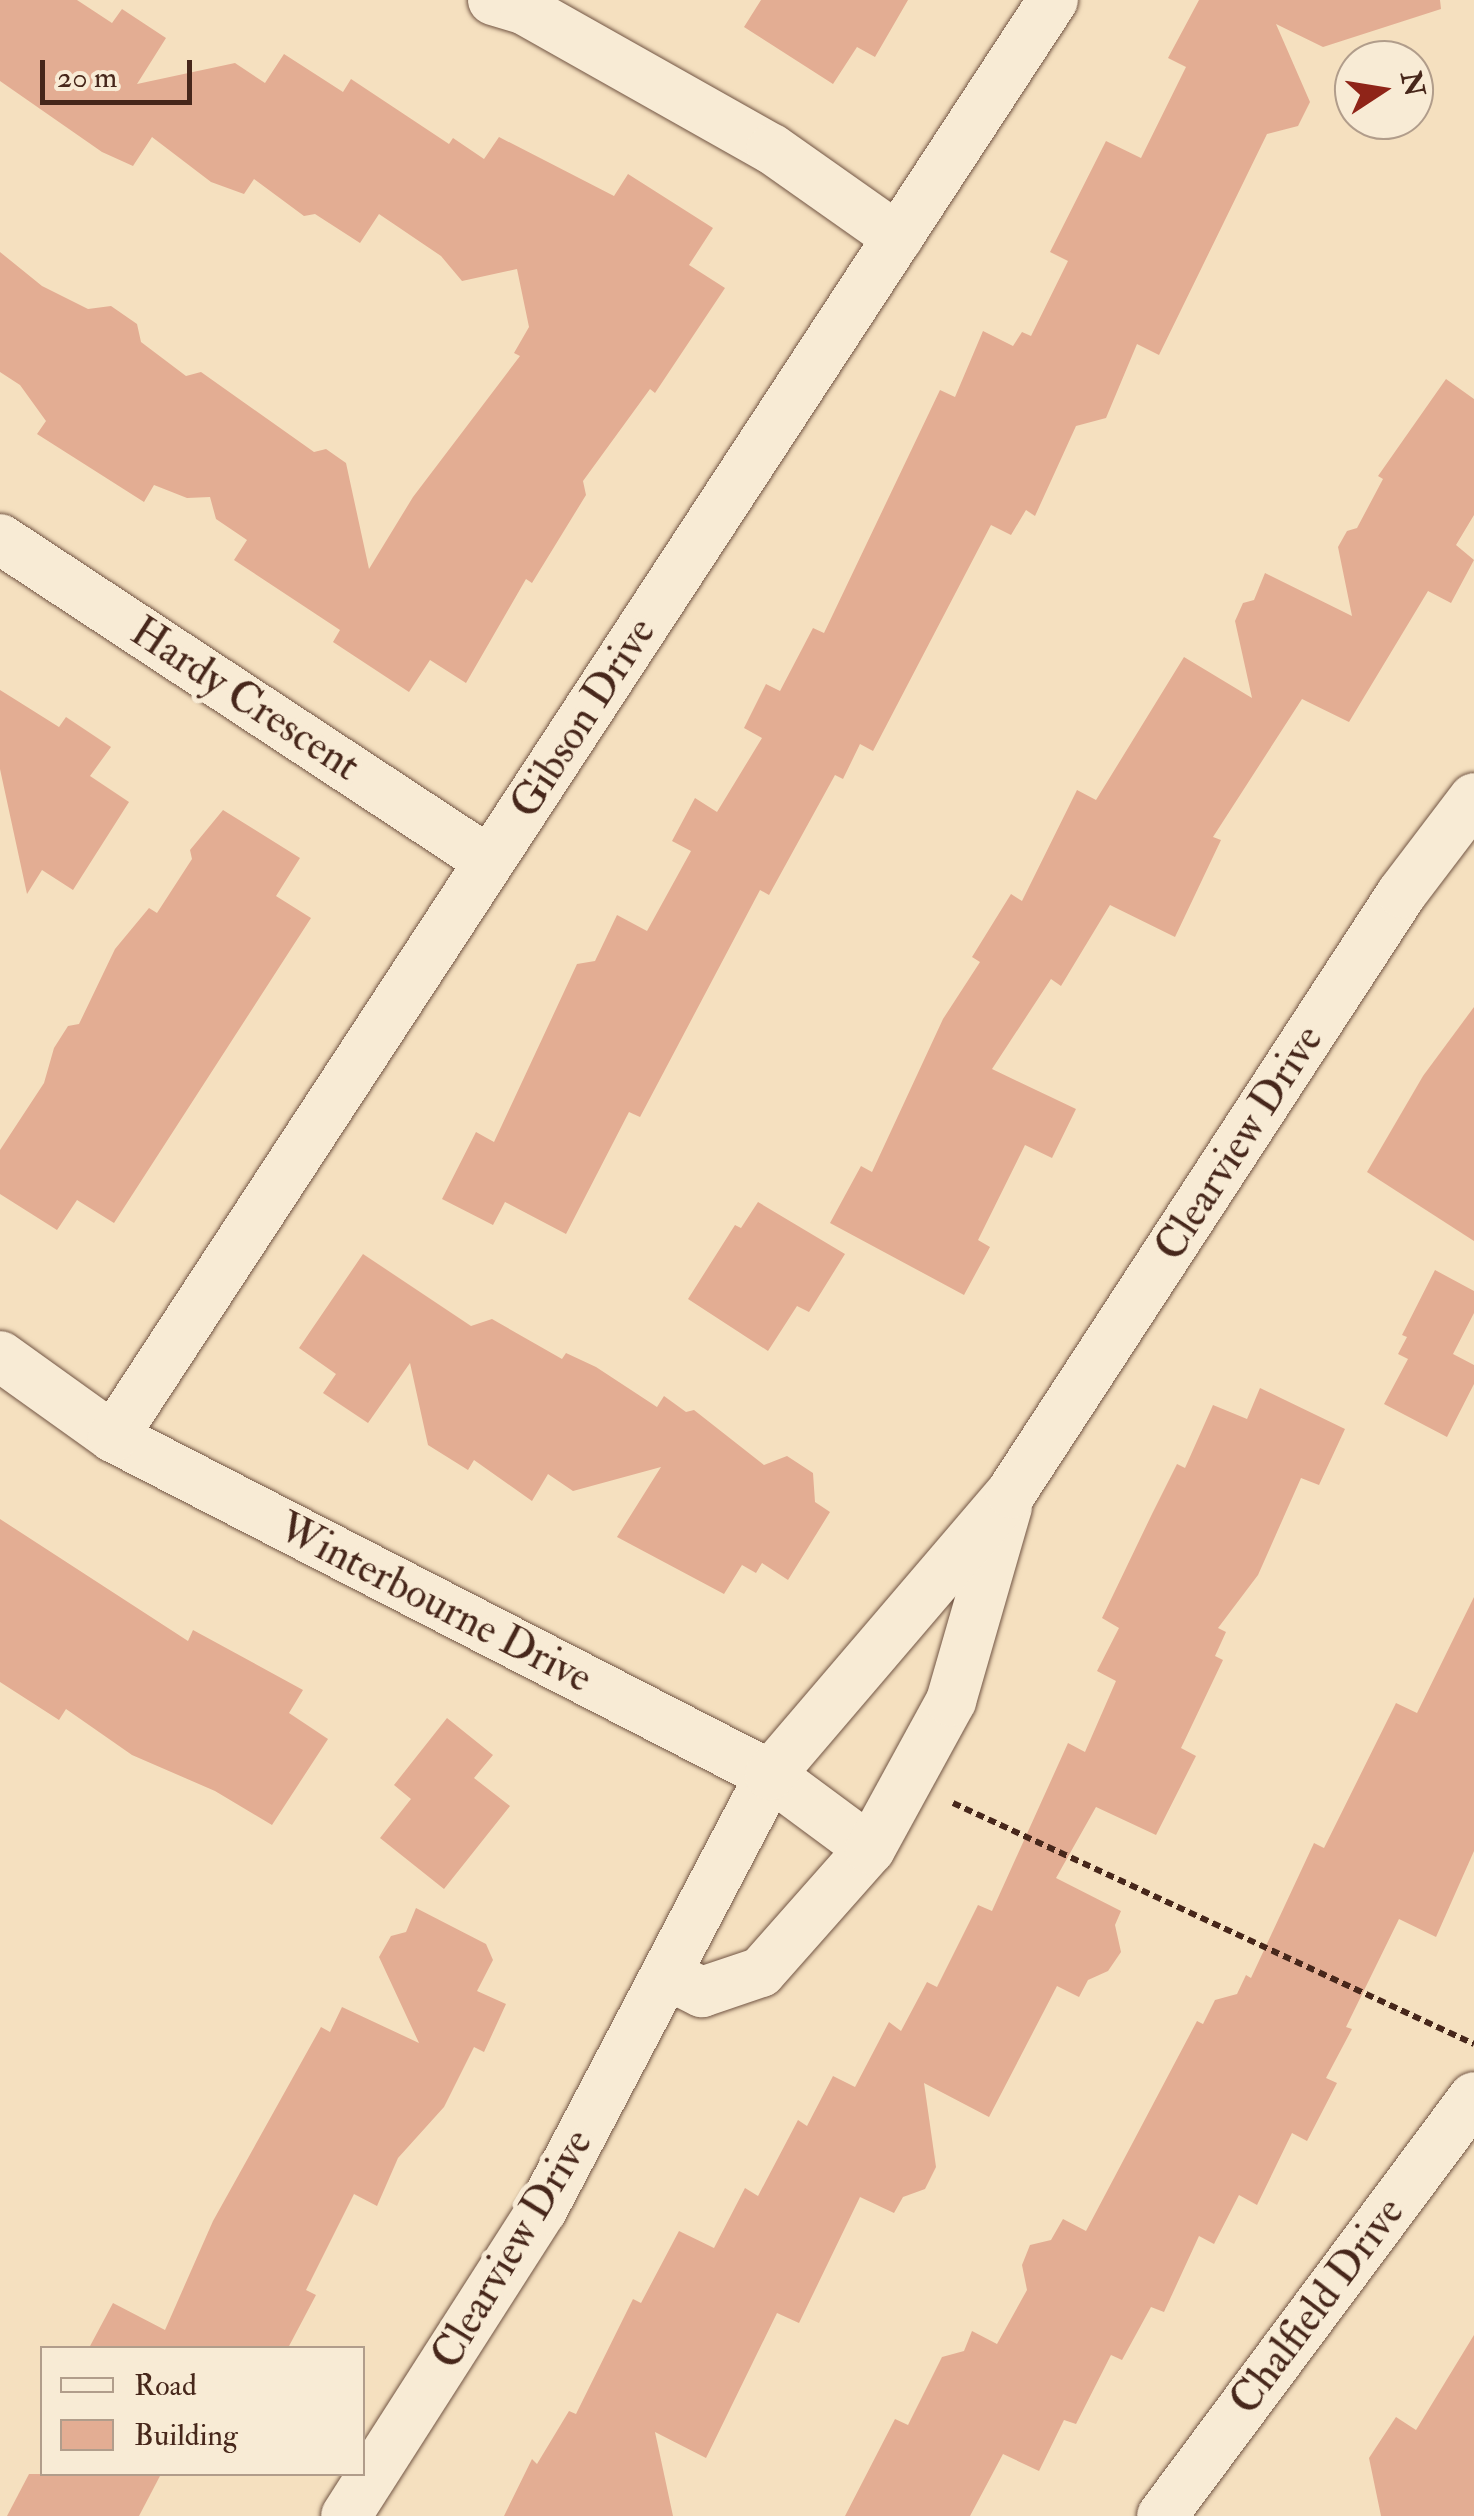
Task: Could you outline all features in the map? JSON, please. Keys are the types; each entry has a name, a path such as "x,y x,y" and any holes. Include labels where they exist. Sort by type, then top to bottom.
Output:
{"street":[{"path":"492,0 525,10 772,149 898,238"},
{"name":"Gibson Drive","path":"113,1436 1053,0"},
{"name":"Hardy Crescent","path":"0,539 489,861"},
{"name":"Clearview Drive","path":"346,2516 542,2210 770,1775 1011,1493 1402,893 1474,798"},
{"name":"Winterbourne Drive","path":"0,1356 113,1436 770,1775 870,1849"},
{"name":"Clearview Drive","path":"668,1975 702,1992 761,1972 870,1849 951,1700 1011,1493"},
{"name":"Chalfield Drive","path":"1162,2516 1474,2097"}],"path":[{"path":"906,1782 1474,2044"}],"building":[{"path":"0,0 77,0 112,23 122,9 166,38 137,84 235,63 265,83 284,54 343,92 351,79 449,144 453,138 484,159 499,137 614,196 628,174 713,228 689,265 725,288 655,393 650,389 583,481 586,495 532,583 526,579 466,683 430,660 409,692 333,642 340,630 234,560 247,540 216,519 210,497 187,498 154,485 144,502 37,434 46,421 20,385 0,372 0,252 42,286 88,309 111,306 137,324 141,342 186,376 201,372 314,452 326,449 346,463 369,569 413,497 520,356 514,353 529,327 517,269 462,281 441,256 379,214 360,243 315,214 304,216 254,179 244,194 211,182 152,137 133,166 102,152 0,81"},
{"path":"761,0 908,0 875,57 857,47 833,84 744,27"},
{"path":"1199,0 1440,0 1441,9 1334,40 1323,47 1276,24 1310,102 1298,126 1267,134 1159,355 1137,344 1106,418 1076,426 1035,516 1026,510 1011,535 991,525 873,751 860,744 843,779 835,775 769,895 760,890 640,1117 629,1112 566,1234 505,1202 493,1225 442,1199 476,1132 494,1142 577,964 595,961 617,915 647,931 691,851 672,841 695,798 717,812 762,738 744,728 766,684 780,691 813,628 824,633 940,390 955,397 983,331 1013,346 1022,332 1031,336 1068,261 1050,252 1106,141 1141,158 1186,67 1168,58"},
{"path":"1446,379 1474,399 1474,515 1456,545 1474,560 1451,603 1428,591 1349,722 1302,699 1213,837 1221,840 1175,937 1110,905 1061,986 1051,979 992,1069 1076,1109 1052,1158 1025,1145 978,1240 990,1247 964,1295 830,1223 861,1166 872,1172 943,1019 980,962 972,957 1011,894 1022,901 1077,790 1096,800 1184,657 1252,698 1235,621 1243,603 1254,600 1265,573 1352,616 1338,547 1347,531 1357,528 1383,479 1378,476"},
{"path":"0,690 59,727 66,717 111,747 90,776 129,802 73,890 42,870 27,894 0,769"},
{"path":"223,810 300,858 276,896 311,918 114,1223 77,1200 57,1230 0,1194 0,1150 44,1083 54,1048 68,1026 79,1024 115,949 149,908 157,913 192,859 190,850"},
{"path":"1474,1007 1474,1241 1367,1172 1423,1076"},
{"path":"758,1202 845,1254 809,1312 797,1306 768,1351 688,1299 735,1225 741,1228"},
{"path":"363,1254 471,1326 492,1319 562,1359 566,1353 596,1367 657,1407 664,1396 686,1412 694,1410 764,1465 787,1456 813,1473 815,1502 830,1512 788,1580 762,1563 756,1573 742,1565 724,1594 617,1537 661,1467 573,1491 548,1474 532,1501 474,1460 468,1470 428,1445 410,1363 368,1423 323,1393 336,1374 299,1348"},
{"path":"1435,1270 1474,1291 1474,1313 1453,1354 1474,1365 1474,1384 1447,1437 1384,1404 1408,1359 1398,1354 1407,1337 1402,1335"},
{"path":"1260,1388 1345,1429 1319,1485 1301,1478 1258,1575 1218,1628 1226,1632 1215,1656 1223,1660 1181,1748 1196,1756 1156,1835 1096,1807 1056,1878 1121,1911 1115,1925 1121,1952 1108,1971 1088,1980 1079,1997 1057,1986 989,2117 924,2083 936,2167 925,2189 903,2197 894,2213 860,2197 799,2323 777,2313 706,2458 655,2432 673,2516 504,2516 532,2459 537,2464 569,2411 576,2414 633,2299 641,2303 679,2231 714,2248 745,2188 758,2196 798,2120 807,2126 833,2076 855,2087 889,2022 901,2031 927,1982 937,1987 978,1905 992,1911 1068,1743 1085,1752 1116,1681 1097,1671 1119,1628 1102,1618 1177,1464 1185,1468 1213,1405 1247,1419"},
{"path":"0,1519 188,1641 193,1630 303,1690 289,1713 328,1739 272,1825 215,1791 132,1755 66,1709 59,1720 0,1682"},
{"path":"1474,1597 1474,1851 1436,1937 1399,1919 1346,2027 1352,2029 1326,2078 1337,2083 1307,2141 1292,2133 1257,2205 1239,2195 1214,2244 1199,2236 1164,2312 1151,2307 1122,2360 1111,2355 1076,2424 1064,2420 1039,2471 1003,2454 970,2516 845,2516 895,2419 908,2425 942,2357 964,2351 972,2331 997,2344 1027,2290 1022,2265 1030,2245 1051,2240 1063,2219 1086,2231 1197,2021 1203,2024 1215,2000 1237,1994 1246,1975 1251,1978 1314,1843 1324,1848 1396,1703 1417,1713"},
{"path":"447,1718 493,1755 474,1778 510,1806 444,1889 380,1838 411,1799 394,1785"},
{"path":"416,1908 486,1944 493,1960 477,1991 506,2004 484,2052 474,2047 444,2107 398,2158 377,2206 354,2194 306,2290 316,2295 289,2346 90,2346 113,2303 165,2330 213,2221 321,2027 330,2032 342,2007 419,2043 379,1957 391,1936 406,1932"},
{"path":"1474,2335 1474,2516 1381,2516 1369,2458 1396,2417 1416,2430"},
{"path":"29,2474 160,2476 139,2516 7,2516"}]}
